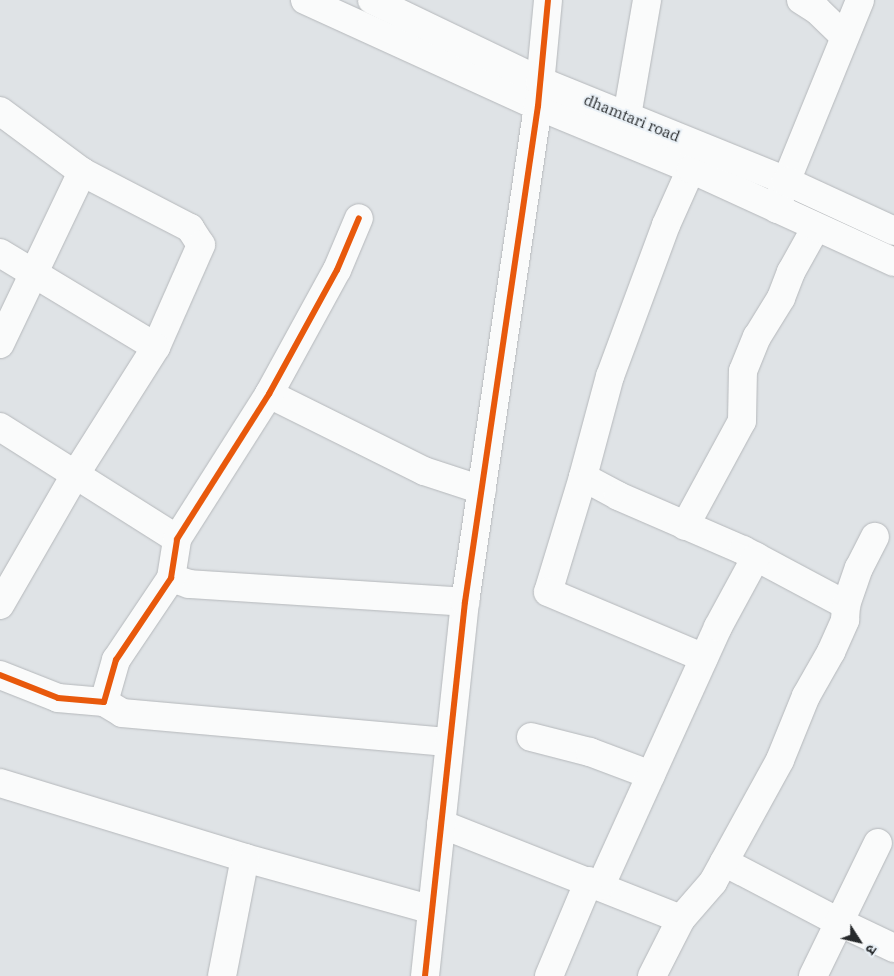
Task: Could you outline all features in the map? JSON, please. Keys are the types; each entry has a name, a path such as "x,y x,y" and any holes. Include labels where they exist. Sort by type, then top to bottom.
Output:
{"street":[{"path":"305,0 539,93 691,169 894,262"},
{"name":"dhamtari road","path":"372,0 539,93 627,116 786,181 894,231"},
{"path":"425,976 465,602 539,93 548,0"},
{"path":"627,116 647,0"},
{"path":"801,0 817,10 844,36"},
{"path":"778,209 786,181 860,0"},
{"path":"0,605 75,475 156,346 201,245 190,228 82,172 3,122"},
{"path":"691,169 666,226 610,376 583,477 548,592 704,658"},
{"path":"0,344 82,172"},
{"path":"104,702 116,660 171,578 177,539 269,394 337,270 359,218"},
{"path":"686,526 742,421 743,371 757,336 781,298 791,272 816,226"},
{"path":"0,253 156,346"},
{"path":"269,394 424,471 482,490"},
{"path":"0,427 177,539"},
{"path":"583,477 756,557 846,605"},
{"path":"652,976 681,919 713,882 780,760 806,696 831,652 845,620 846,605 859,568 875,537"},
{"path":"549,976 651,774 704,658 756,557"},
{"path":"171,578 189,584 465,602"},
{"path":"0,675 58,698 104,702 122,713 450,742"},
{"path":"532,737 590,752 651,774"},
{"path":"0,783 246,858 432,910"},
{"path":"441,824 595,883 681,919"},
{"path":"812,976 878,843"},
{"path":"222,976 246,858"},
{"path":"724,862 839,922 894,948"}],"cycle path":[{"path":"425,976 465,602 538,106 548,0"},
{"path":"0,675 58,698 104,702 116,660 171,578 177,539 269,394 337,270 359,218"}]}
